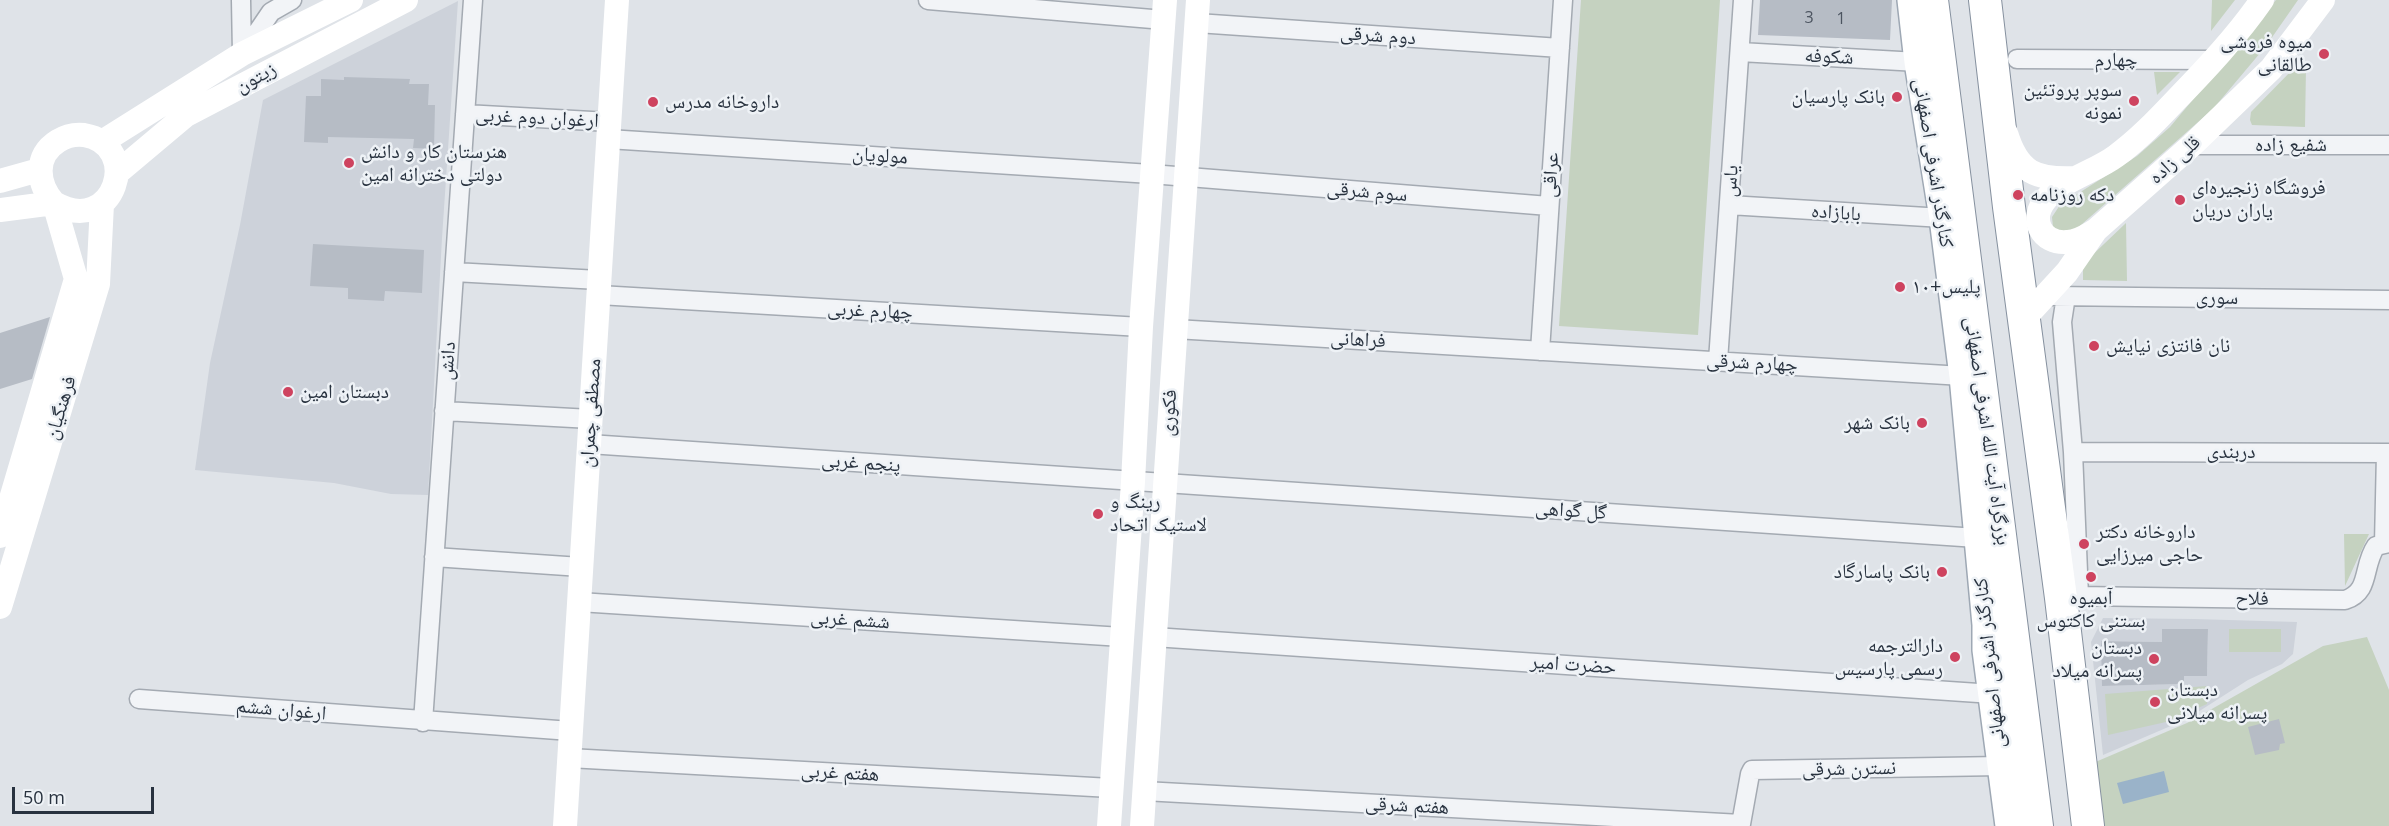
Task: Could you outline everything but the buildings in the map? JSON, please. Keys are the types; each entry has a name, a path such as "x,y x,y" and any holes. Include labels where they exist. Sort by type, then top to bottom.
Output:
{"highway":[{"name":"بزرگراه آیت الله اشرفی اصفهانی","path":"1932,0 2037,826"},
{"path":"1985,0 1998,106 2045,303 2061,598 2088,826"}],"main road":[{"name":"کنارگذر اشرفی اصفهانی","path":"1911,0 1918,62 1943,218 1963,376 1986,626 1986,650 2009,826"}],"street":[{"path":"242,0 242,54"},
{"path":"242,54 271,12 292,0"},
{"name":"زیتون","path":"102,142 242,54 351,0"},
{"name":"زیتون","path":"117,173 186,115 406,0"},
{"name":"دانش","path":"423,722 473,0"},
{"name":"مصطفی چمران","path":"565,826 617,0"},
{"path":"928,0 1165,10"},
{"name":"عراقی","path":"1540,351 1563,0"},
{"name":"یاس","path":"1718,362 1743,0"},
{"path":"2096,230 2078,240 2065,243 2056,241 2048,237 2038,223 2037,211 2047,197 2116,156 2142,134 2215,60 2262,0"},
{"name":"قلی زاده","path":"2045,303 2096,230 2192,145 2271,69 2323,0"},
{"name":"فکوری","path":"1109,826 1133,482 1151,174 1165,10"},
{"name":"فکوری","path":"1142,826 1198,12"},
{"name":"دوم شرقی","path":"1198,12 1560,48"},
{"name":"شکوفه","path":"1740,51 1918,62"},
{"name":"چهارم","path":"2017,59 2215,60"},
{"path":"1998,106 2010,145 2021,164 2031,173 2044,178 2081,177"},
{"name":"ارغوان دوم غربی","path":"465,114 609,131"},
{"name":"مولویان","path":"609,131 1185,177"},
{"path":"68,136 91,136 110,150 116,161 117,173 116,185 102,204 90,210 77,212 65,210 54,203 43,188 39,171 48,149 57,141 68,136"},
{"name":"شفیع زاده","path":"2192,145 2389,145"},
{"path":"0,181 39,171"},
{"name":"سوم شرقی","path":"1185,177 1550,206"},
{"path":"0,210 54,203"},
{"name":"فرهنگیان","path":"0,536 76,279 54,203"},
{"name":"فرهنگیان","path":"0,607 98,284 102,204"},
{"name":"بابازاده","path":"1729,205 1943,218"},
{"name":"چهارم غربی","path":"454,272 599,288 1141,327"},
{"name":"سوری","path":"2045,303 2389,300"},
{"path":"2045,303 2062,322 2073,452"},
{"name":"فراهانی","path":"1175,329 1540,351"},
{"name":"چهارم شرقی","path":"1540,351 1963,376"},
{"path":"444,411 591,419"},
{"name":"پنجم غربی","path":"589,444 1164,484"},
{"name":"دربندی","path":"2073,452 2387,453"},
{"name":"فلاح","path":"2073,452 2079,596 2345,600 2356,597 2361,590 2371,553 2376,546 2387,543"},
{"path":"2387,453 2387,543"},
{"name":"گل گواهی","path":"1164,484 1977,538"},
{"path":"434,557 581,567"},
{"name":"ششم غربی","path":"579,602 1122,637"},
{"name":"حضرت امیر","path":"1154,637 1993,694"},
{"name":"ارغوان ششم","path":"139,699 423,722 571,731"},
{"name":"هفتم غربی","path":"569,758 1111,788"},
{"name":"نسترن شرقی","path":"1741,824 1752,770 2001,766"},
{"name":"هفتم شرقی","path":"1144,791 1741,824"}],"shaded area":[{"path":"458,1 428,495 391,494 334,483 195,470 210,363 240,225 263,100"},
{"name":"دبستان پسرانه میلانی","path":"2103,618 2297,622 2293,654 2282,664 2248,680 2187,719 2103,755 2091,642","holes":["2162,629 2208,629 2207,675 2184,676 2184,684 2102,686 2102,641 2162,642"]}],"green space":[{"path":"1581,0 1720,0 1698,335 1559,326"},
{"path":"2212,0 2235,0 2211,31"},
{"path":"2276,0 2298,0 2266,46 2213,109 2073,232 2060,233 2053,227 2052,217 2060,205 2137,156 2170,127"},
{"path":"2295,67 2306,68 2305,127 2252,125 2251,112"},
{"path":"2154,72 2180,72 2157,95"},
{"path":"2126,223 2127,281 2083,280 2083,264"},
{"path":"2344,534 2369,534 2345,586"},
{"path":"2229,629 2281,629 2281,652 2229,652"},
{"path":"2367,637 2389,690 2389,826 2094,826 2086,766 2187,723 2323,646"},
{"path":"2207,686 2207,704 2166,722 2108,735 2105,694"}],"water":[{"path":"2164,771 2169,792 2123,804 2117,783"}],"place":[{"name":"میوه فروشی طالقانی","path":"2324,54"},
{"name":"بانک پارسیان","path":"1897,97"},
{"name":"سوپر پروتئین نمونه","path":"2134,101"},
{"name":"داروخانه مدرس","path":"653,102"},
{"name":"هنرستان کار و دانش دولتی دخترانه امین","path":"349,163"},
{"name":"دکه روزنامه","path":"2018,195"},
{"name":"فروشگاه زنجیره‌ای یاران دریان","path":"2180,200"},
{"name":"پلیس+۱۰","path":"1900,287"},
{"name":"نان فانتزی نیایش","path":"2094,346"},
{"name":"دبستان امین","path":"288,392"},
{"name":"بانک شهر","path":"1922,423"},
{"name":"رینگ و لاستیک اتحاد","path":"1098,514"},
{"name":"داروخانه دکتر حاجی میرزایی","path":"2084,544"},
{"name":"بانک پاسارگاد","path":"1942,572"},
{"name":"آبمیوه بستنی کاکتوس","path":"2091,577"},
{"name":"دارالترجمه رسمی پارسیس","path":"1955,657"},
{"name":"دبستان پسرانه میلاد","path":"2154,659"},
{"name":"دبستان پسرانه میلانی","path":"2155,702"}]}
